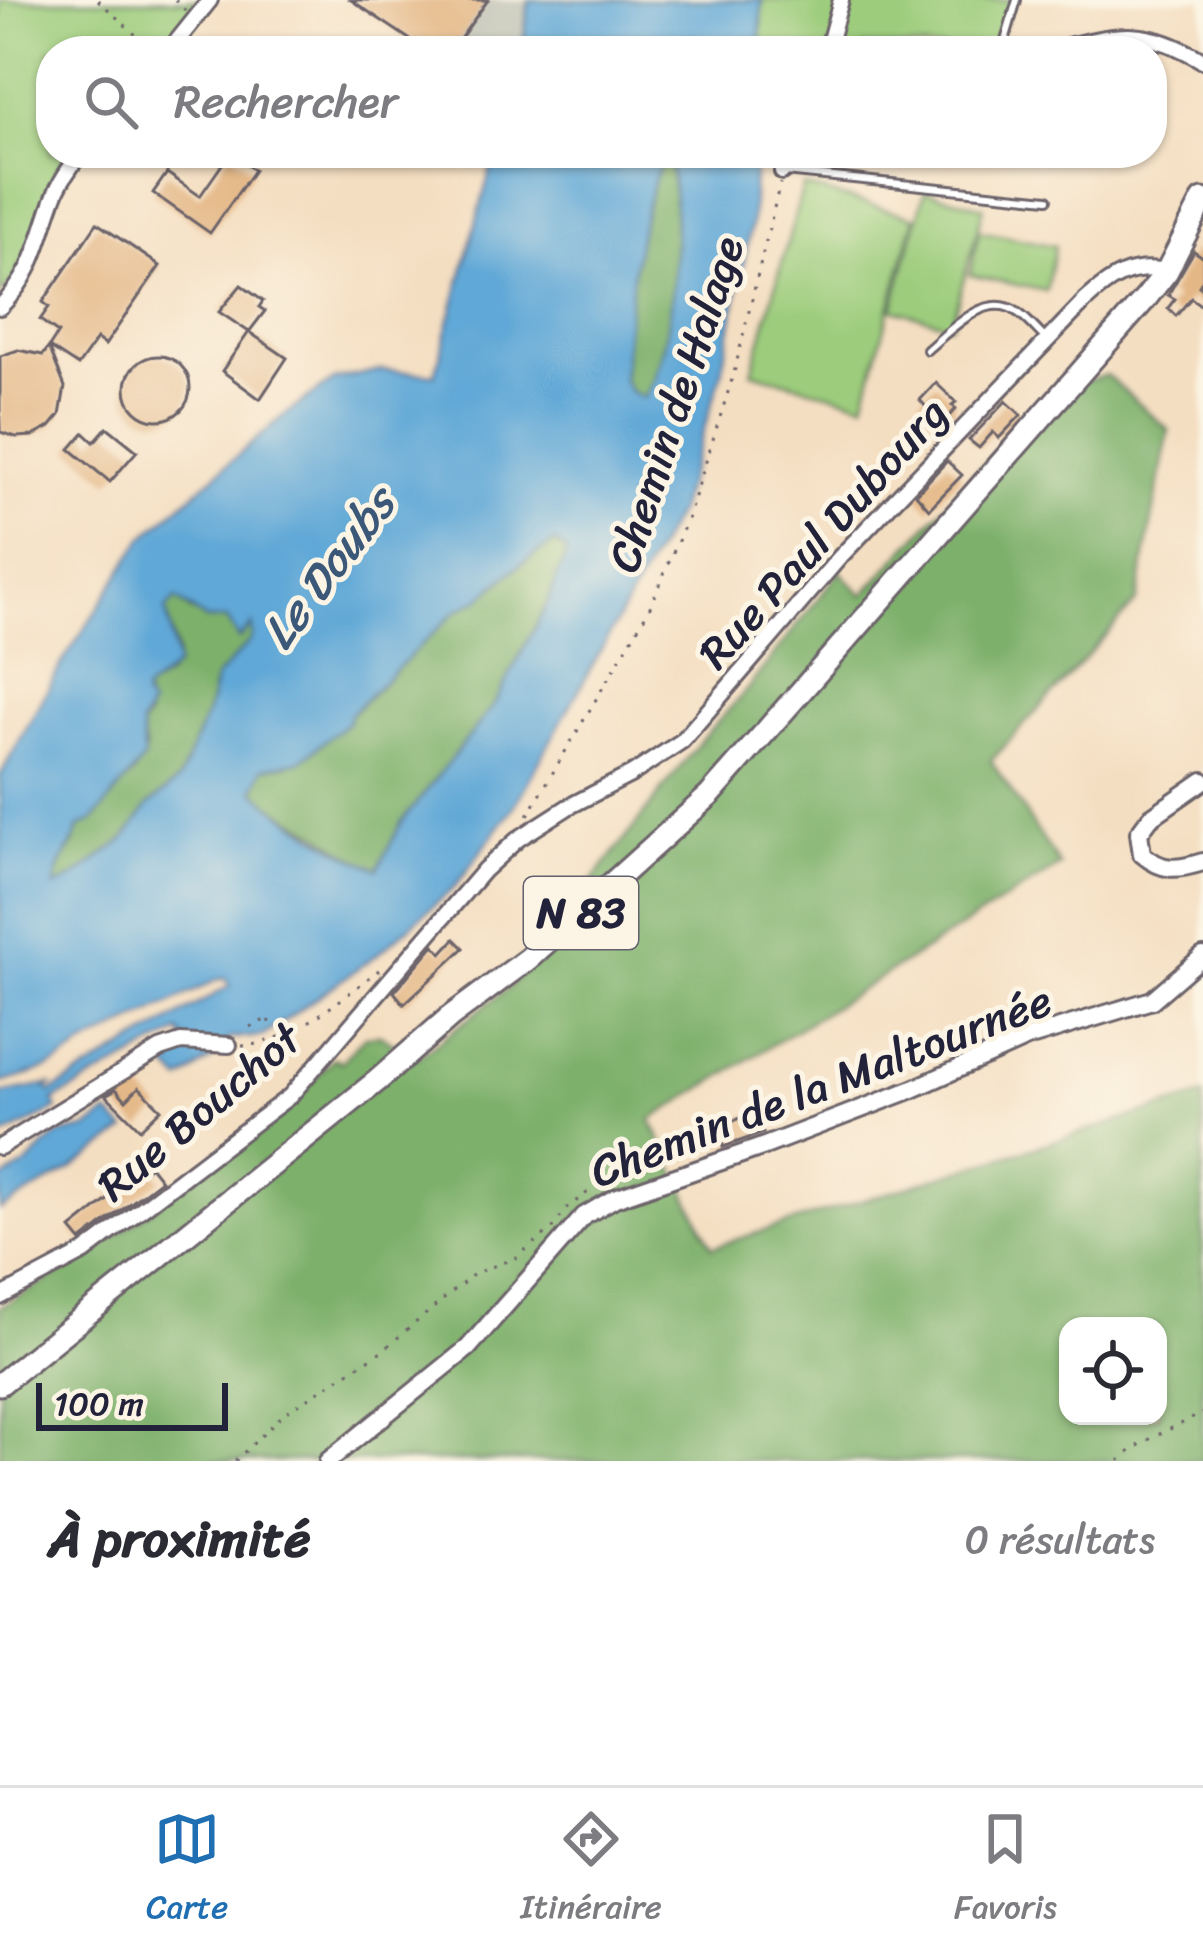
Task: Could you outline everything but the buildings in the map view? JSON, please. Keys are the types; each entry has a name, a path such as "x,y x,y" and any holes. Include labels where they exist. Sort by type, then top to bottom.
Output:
{"main road":[{"name":"N 83","path":"0,1384 527,959 710,795 1167,271 1195,231 1203,200"}],"street":[{"path":"181,36 210,0"},
{"path":"831,36 841,0"},
{"path":"1107,36 1144,36"},
{"path":"1167,43 1203,61"},
{"path":"0,307 18,290 41,244 56,191 71,168"},
{"path":"782,172 783,168"},
{"name":"Rue Paul Dubourg","path":"465,896 484,870 518,839 682,741 840,556 1085,301 1115,278 1144,266 1167,271"},
{"path":"1203,781 1150,818 1139,832 1142,854 1159,868 1178,870 1203,862"},
{"name":"Rue Bouchot","path":"0,1297 85,1252 290,1096 465,896"},
{"name":"Chemin de la Maltournée","path":"328,1461 468,1348 584,1216 615,1198 762,1147 1010,1044 1152,1000 1203,956"},
{"path":"0,1147 160,1049 181,1042 229,1045"}],"lane":[{"path":"1007,36 1018,0"},
{"path":"782,172 1048,200"},
{"path":"927,350 976,311 995,306 1016,310 1047,341"}],"path":[{"path":"98,0 137,36"},
{"name":"Chemin de Halage","path":"518,839 534,800 592,711 649,609 689,515 734,373 782,172"},
{"path":"229,1045 265,1042 311,1019 377,972"},
{"path":"258,1036 251,1026 269,1018 274,1029"},
{"path":"235,1461 285,1412 383,1350 475,1273 514,1258 587,1193 605,1192 615,1198"},
{"path":"1119,1461 1141,1441 1203,1413"}],"shaded area":[{"path":"399,0 529,0 524,36 450,36"}],"green space":[{"path":"0,0 199,0 172,36 36,36 36,168 58,168 23,263 0,295"},
{"path":"762,0 1012,0 1000,36 761,36"},
{"path":"659,168 670,168 674,279 664,346 644,399 623,380 634,265"},
{"path":"803,186 915,217 864,403 752,372"},
{"path":"925,191 984,207 951,325 893,309"},
{"path":"979,231 1055,246 1046,291 970,275"},
{"path":"1106,375 1169,430 1137,601 991,761 1060,866 651,1120 712,1247 1203,1095 1203,1461 0,1461 0,1307 86,1259 294,1101 334,1058 341,1062 365,1036 380,1035 417,1058 512,985 702,739 840,571 863,595 1048,394"},
{"path":"555,542 567,551 548,603 494,705 401,823 378,869 254,790 263,768 288,764 347,723 456,611"},
{"path":"176,598 191,611 252,624 253,639 216,678 179,780 148,806 124,840 54,887 55,869 74,844 79,827 135,772 146,748 141,732 148,717 145,691 169,674 177,655 165,609"}],"water":[{"path":"529,0 762,0 761,36 524,36"},
{"name":"Le Doubs","path":"491,168 659,168 634,265 623,380 630,391 644,398 664,345 670,313 675,244 670,168 754,168 752,221 722,372 678,511 515,805 455,887 378,954 263,1036 228,1039 220,1053 181,1081 166,1065 181,1049 180,1032 58,1098 54,1101 57,1109 0,1138 0,1094 53,1084 46,1087 51,1092 229,986 226,979 219,979 82,1047 54,1066 0,1083 0,776 61,665 143,538 282,417 334,380 381,370 435,374","holes":["555,542 567,551 548,603 494,705 401,823 378,869 313,834 254,790 263,768 300,761 348,722 350,714 456,611 481,598","176,599 207,620 227,619 239,639 252,625 252,639 216,678 179,780 148,806 124,840 55,887 79,827 93,821 144,759 141,725 150,707 145,691 177,666 166,609"]},
{"path":"109,1114 126,1131 0,1210 0,1181 26,1165 57,1135 86,1129"}]}
